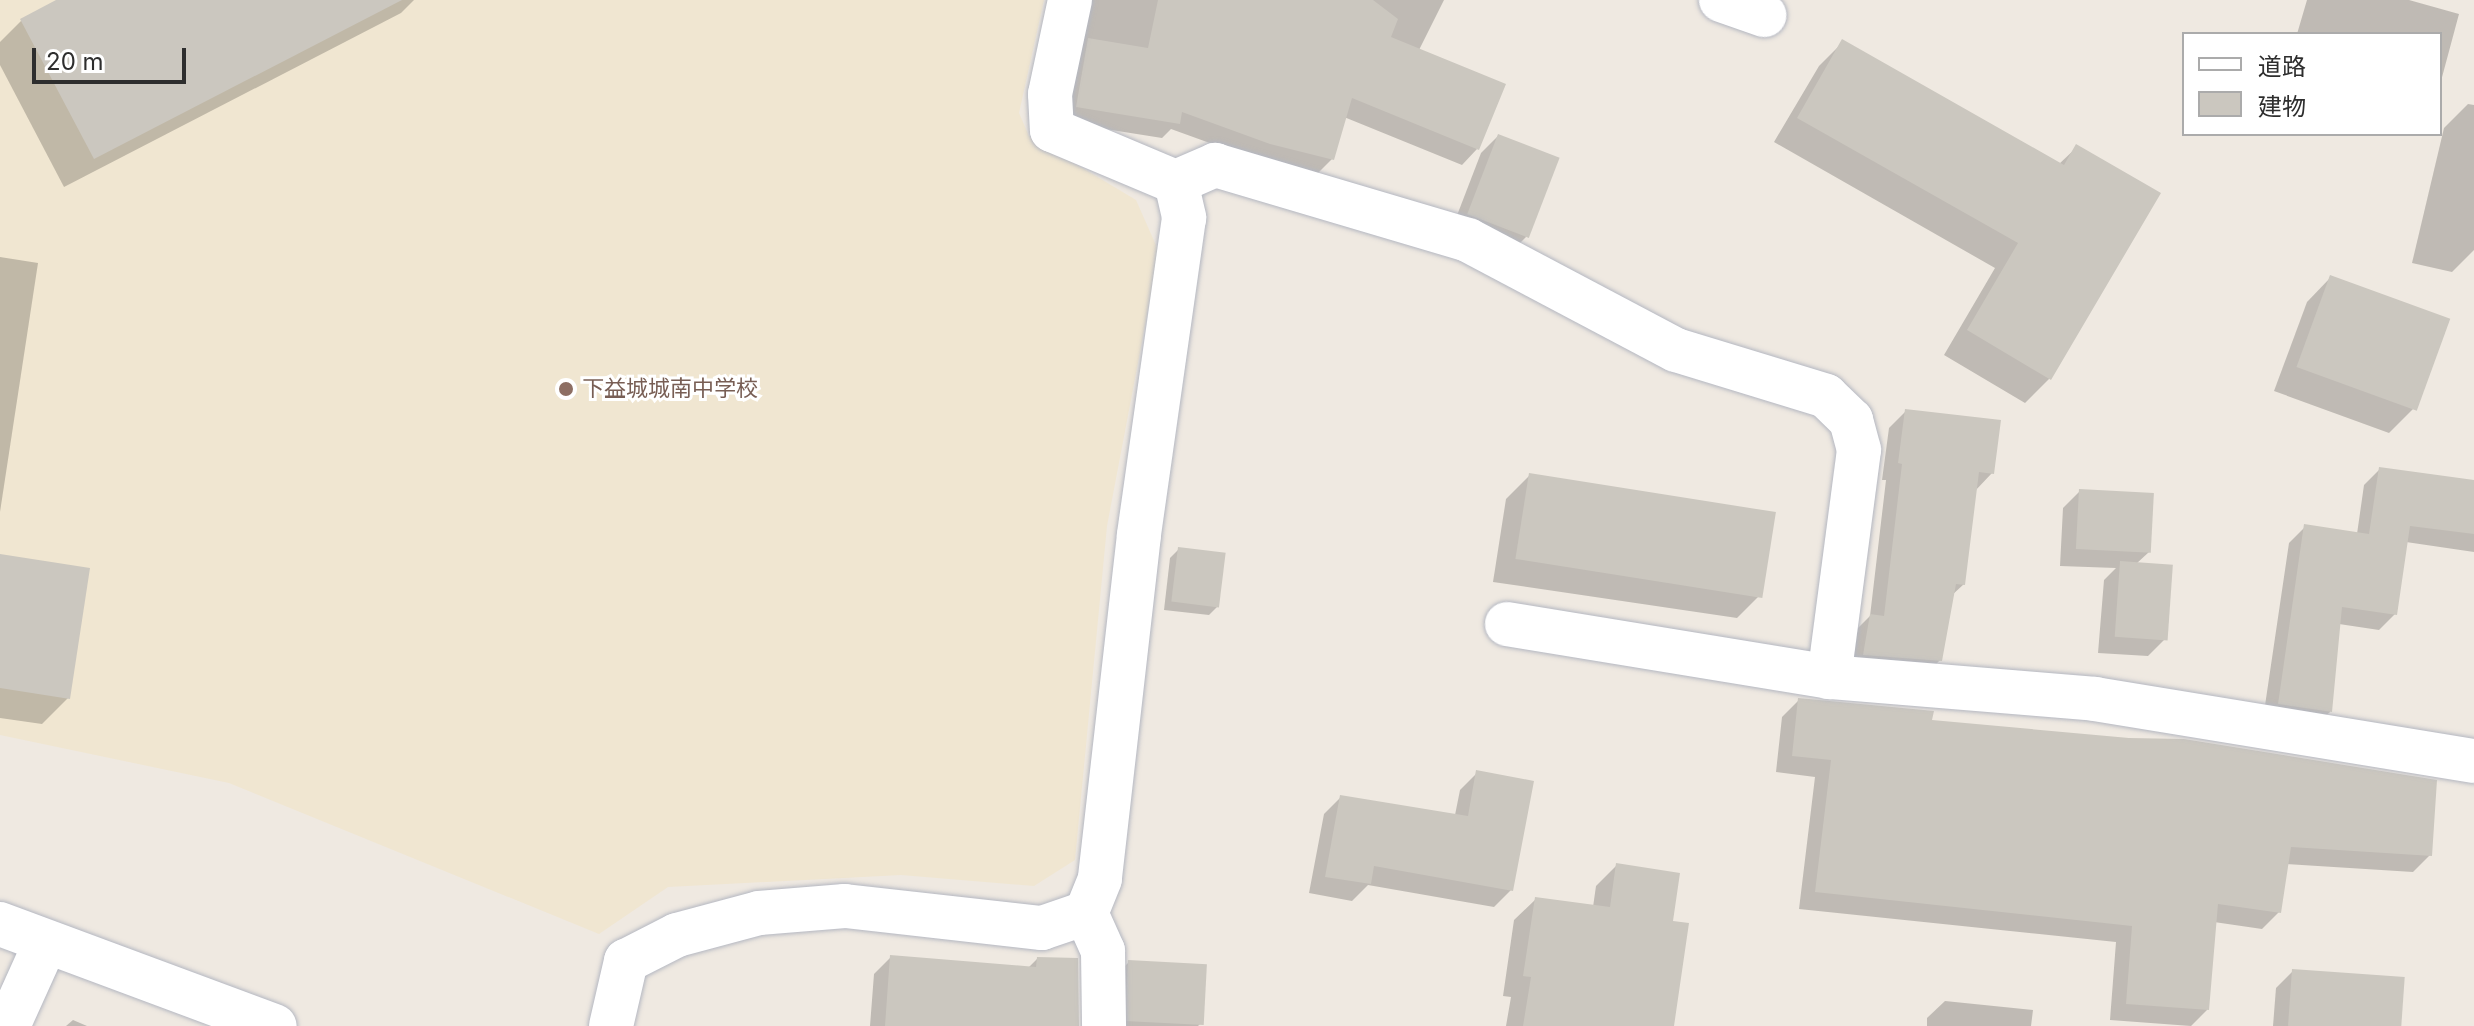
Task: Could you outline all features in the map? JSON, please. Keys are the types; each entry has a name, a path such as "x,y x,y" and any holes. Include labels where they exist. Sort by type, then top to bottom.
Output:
{"street":[{"path":"1070,0 1050,94 1052,130 1176,182 1215,165 1468,240 1676,350 1826,396 1851,420 1859,450 1829,677"},
{"path":"1721,0 1764,15"},
{"path":"1104,1026 1103,951 1086,913 1100,879 1139,535 1184,218 1176,182"},
{"path":"1507,624 1829,677 2095,699 2474,761"},
{"path":"611,1026 626,961 677,935 759,913 845,906 1042,928 1086,913"},
{"path":"0,924 275,1026"},
{"path":"8,1026 46,942"}],"shaded area":[{"name":"下益城城南中学校","path":"0,0 1044,0 1019,113 1029,136 1136,200 1159,252 1107,526 1075,860 1034,886 901,875 668,887 599,934 229,783 0,735"}],"building":[{"path":"56,0 402,0 94,159 20,19"},
{"path":"1158,0 1373,0 1398,19 1391,37 1506,84 1479,150 1352,98 1334,160 1270,144 1182,112 1180,124 1076,107 1088,38 1148,48"},
{"path":"1842,39 2064,165 2076,144 2161,193 2051,380 1967,330 2018,243 1797,118"},
{"path":"1498,134 1560,158 1529,238 1467,214"},
{"path":"2330,275 2450,319 2417,411 2296,367"},
{"path":"1905,409 2001,420 1994,474 1979,472 1965,585 1956,584 1942,661 1863,655 1870,614 1884,616 1902,464 1898,463"},
{"path":"2379,467 2474,480 2474,534 2410,526 2397,615 2342,607 2332,712 2278,704 2304,524 2369,534"},
{"path":"1529,473 1776,512 1762,598 1515,559"},
{"path":"2079,489 2154,493 2151,553 2076,549"},
{"path":"1178,547 1226,553 1219,607 1171,602"},
{"path":"0,554 90,568 70,699 0,688"},
{"path":"2120,561 2173,565 2168,641 2115,637"},
{"path":"1798,698 1934,711 1932,720 2129,738 2184,739 2437,780 2432,856 2291,847 2281,913 2218,904 2209,1010 2126,1004 2132,926 1815,892 1831,760 1792,756"},
{"path":"1476,770 1534,781 1513,891 1374,866 1371,884 1325,877 1340,795 1468,816"},
{"path":"1616,863 1680,873 1673,921 1689,923 1674,1026 1523,1026 1531,977 1523,976 1535,897 1610,907"},
{"path":"890,955 1036,967 1037,957 1078,958 1079,1026 885,1026"},
{"path":"1128,960 1207,964 1204,1025 1125,1021"},
{"path":"2292,969 2405,977 2401,1026 2288,1026"}],"place":[{"name":"下益城城南中学校","path":"566,389"}]}
